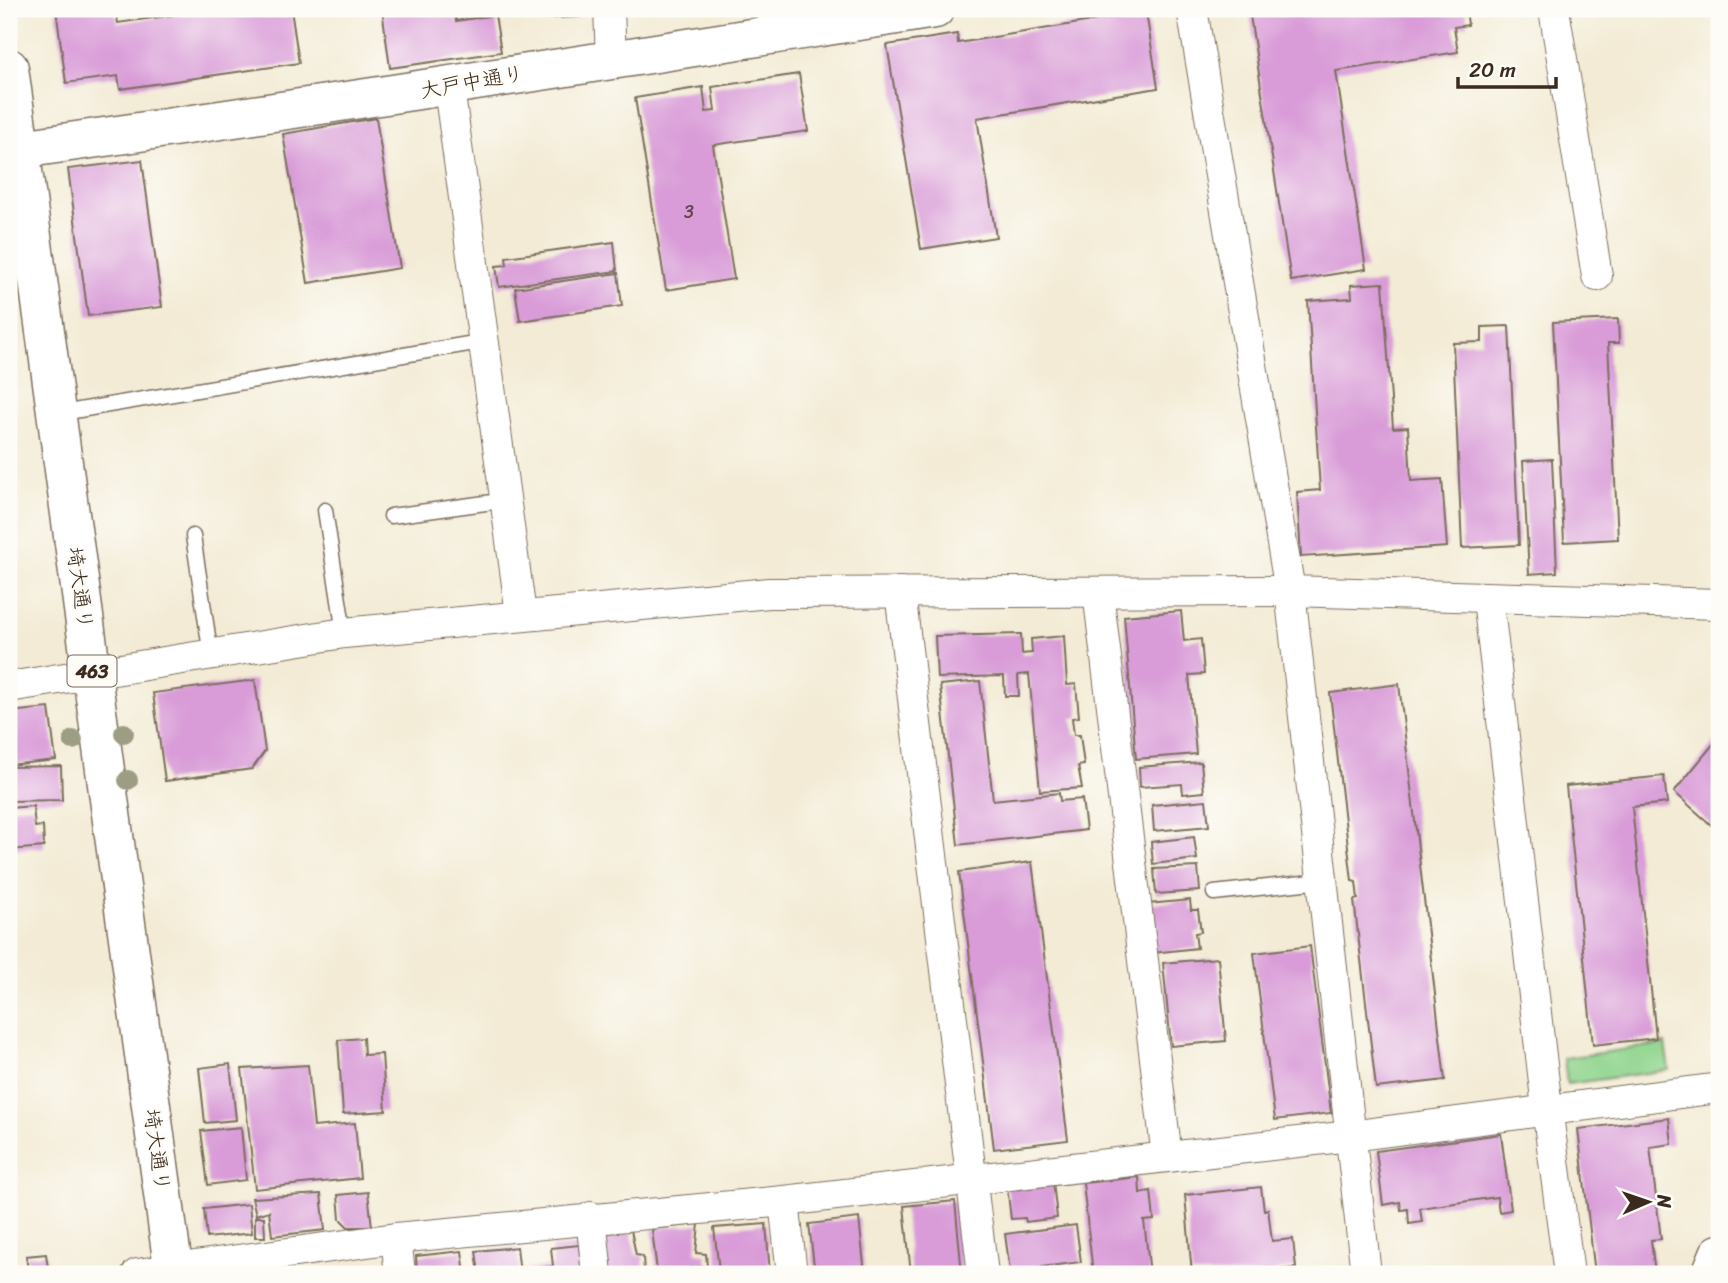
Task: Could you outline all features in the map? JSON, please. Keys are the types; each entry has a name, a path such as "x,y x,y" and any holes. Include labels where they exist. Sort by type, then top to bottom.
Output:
{"main road":[{"name":"大戸中通り","path":"14,150 449,88 935,9"},
{"name":"埼大通り","path":"9,68 14,150 92,674 161,1273"},
{"path":"1711,1274 1719,1254"}],"street":[{"path":"609,9 611,60"},
{"path":"1192,9 1290,591 1366,1274"},
{"path":"1554,9 1597,276"},
{"path":"449,88 486,341 521,614"},
{"path":"9,687 344,633 521,614 769,593 1290,591 1719,604"},
{"path":"900,592 983,1274"},
{"path":"1098,592 1167,1157"},
{"path":"1488,599 1546,1108 1569,1274"},
{"path":"161,1273 396,1238 591,1217 784,1201 1350,1136 1546,1108 1719,1088"},
{"path":"784,1201 793,1274"},
{"path":"591,1217 597,1274"},
{"path":"396,1238 400,1274"}],"lane":[{"path":"55,414 486,341"},
{"path":"391,516 507,500"},
{"path":"325,510 344,633"},
{"path":"193,536 211,656"},
{"path":"1214,893 1321,881"}],"green space":[{"path":"1665,1044 1669,1070 1567,1084 1564,1058"}],"building":[{"path":"56,9 115,9 118,23 217,9 291,9 299,63 120,89 118,76 66,83"},
{"path":"382,9 454,9 456,21 495,15 501,52 390,68"},
{"path":"536,9 581,9 581,17 536,19"},
{"path":"1249,9 1466,9 1468,25 1454,27 1458,52 1336,71 1366,269 1291,281"},
{"path":"1146,12 1158,88 977,118 996,237 921,249 887,45 957,34 958,43"},
{"path":"799,74 808,131 713,145 734,279 666,290 635,98 703,87 706,112 715,111 712,87"},
{"path":"376,118 400,268 308,283 283,134"},
{"path":"142,160 162,307 88,316 68,169"},
{"path":"614,242 617,271 499,287 496,266 507,265 506,257"},
{"path":"618,273 622,306 520,321 515,288"},
{"path":"1383,283 1393,428 1408,427 1411,481 1442,479 1447,547 1301,557 1297,492 1320,490 1308,301 1352,298 1351,285"},
{"path":"1618,319 1619,343 1608,343 1618,539 1564,542 1553,322"},
{"path":"1509,326 1519,545 1462,548 1453,343 1482,342 1482,327"},
{"path":"1552,459 1557,572 1529,574 1523,461"},
{"path":"1181,611 1184,641 1201,639 1204,674 1189,675 1196,754 1136,759 1124,616"},
{"path":"1021,634 1022,654 1032,653 1031,639 1064,636 1067,685 1076,684 1079,717 1072,718 1074,735 1080,735 1084,765 1078,766 1082,788 1040,791 1029,674 1018,675 1019,696 1005,696 1004,676 937,678 935,636"},
{"path":"255,680 265,751 252,769 165,781 153,693"},
{"path":"980,681 993,800 1059,793 1060,801 1082,799 1086,830 958,845 940,685"},
{"path":"1399,684 1445,1080 1376,1088 1354,900 1358,899 1356,882 1352,881 1330,693"},
{"path":"49,708 56,760 9,765 9,712"},
{"path":"1719,737 1719,832 1674,792"},
{"path":"1201,762 1204,792 1183,794 1182,784 1140,787 1139,767"},
{"path":"61,766 62,800 9,801 9,767"},
{"path":"1664,776 1667,803 1632,807 1656,1038 1593,1045 1566,786"},
{"path":"1206,800 1209,826 1154,831 1152,805"},
{"path":"33,806 35,827 43,826 44,847 9,850 9,808"},
{"path":"1194,837 1197,859 1153,864 1151,842"},
{"path":"1032,862 1068,1140 994,1149 959,872"},
{"path":"1198,867 1200,891 1156,894 1154,869"},
{"path":"1190,900 1191,910 1198,910 1201,932 1195,933 1197,948 1153,953 1148,904"},
{"path":"1310,946 1331,1113 1275,1120 1254,953"},
{"path":"1218,958 1226,1041 1171,1046 1163,963"},
{"path":"363,1038 364,1055 382,1054 386,1111 343,1114 338,1040"},
{"path":"230,1064 236,1120 205,1123 199,1068"},
{"path":"308,1065 314,1127 355,1123 360,1178 255,1189 242,1069"},
{"path":"1669,1118 1672,1144 1650,1147 1661,1239 1651,1240 1655,1274 1595,1274 1578,1129"},
{"path":"241,1127 246,1180 208,1185 201,1131"},
{"path":"1501,1134 1511,1210 1499,1212 1497,1197 1420,1208 1422,1222 1409,1224 1408,1209 1401,1210 1400,1202 1383,1205 1376,1151"},
{"path":"1139,1177 1140,1193 1151,1191 1154,1220 1144,1221 1150,1274 1093,1274 1083,1183"},
{"path":"1053,1181 1057,1218 1026,1222 1025,1218 1011,1219 1007,1186"},
{"path":"1261,1187 1264,1210 1268,1209 1272,1241 1293,1239 1296,1268 1276,1270 1277,1274 1192,1274 1185,1195"},
{"path":"368,1192 372,1227 348,1227 340,1219 338,1195"},
{"path":"321,1194 325,1230 272,1236 269,1211 256,1215 252,1198"},
{"path":"955,1201 962,1274 911,1274 904,1206"},
{"path":"249,1204 252,1233 207,1238 204,1209"},
{"path":"255,1217 264,1217 265,1237 255,1237"},
{"path":"859,1218 865,1274 815,1274 809,1224"},
{"path":"699,1224 696,1253 706,1254 707,1266 657,1272 652,1229"},
{"path":"766,1224 770,1274 699,1274 719,1270 714,1228"},
{"path":"1076,1225 1081,1262 1010,1271 1005,1234"},
{"path":"631,1230 636,1255 643,1256 644,1274 604,1274 599,1234"},
{"path":"579,1245 582,1274 524,1274 524,1269 553,1266 551,1248"},
{"path":"517,1247 520,1274 479,1274 476,1251"},
{"path":"462,1251 465,1274 417,1274 416,1256"},
{"path":"46,1254 48,1268 28,1270 26,1256"}]}
